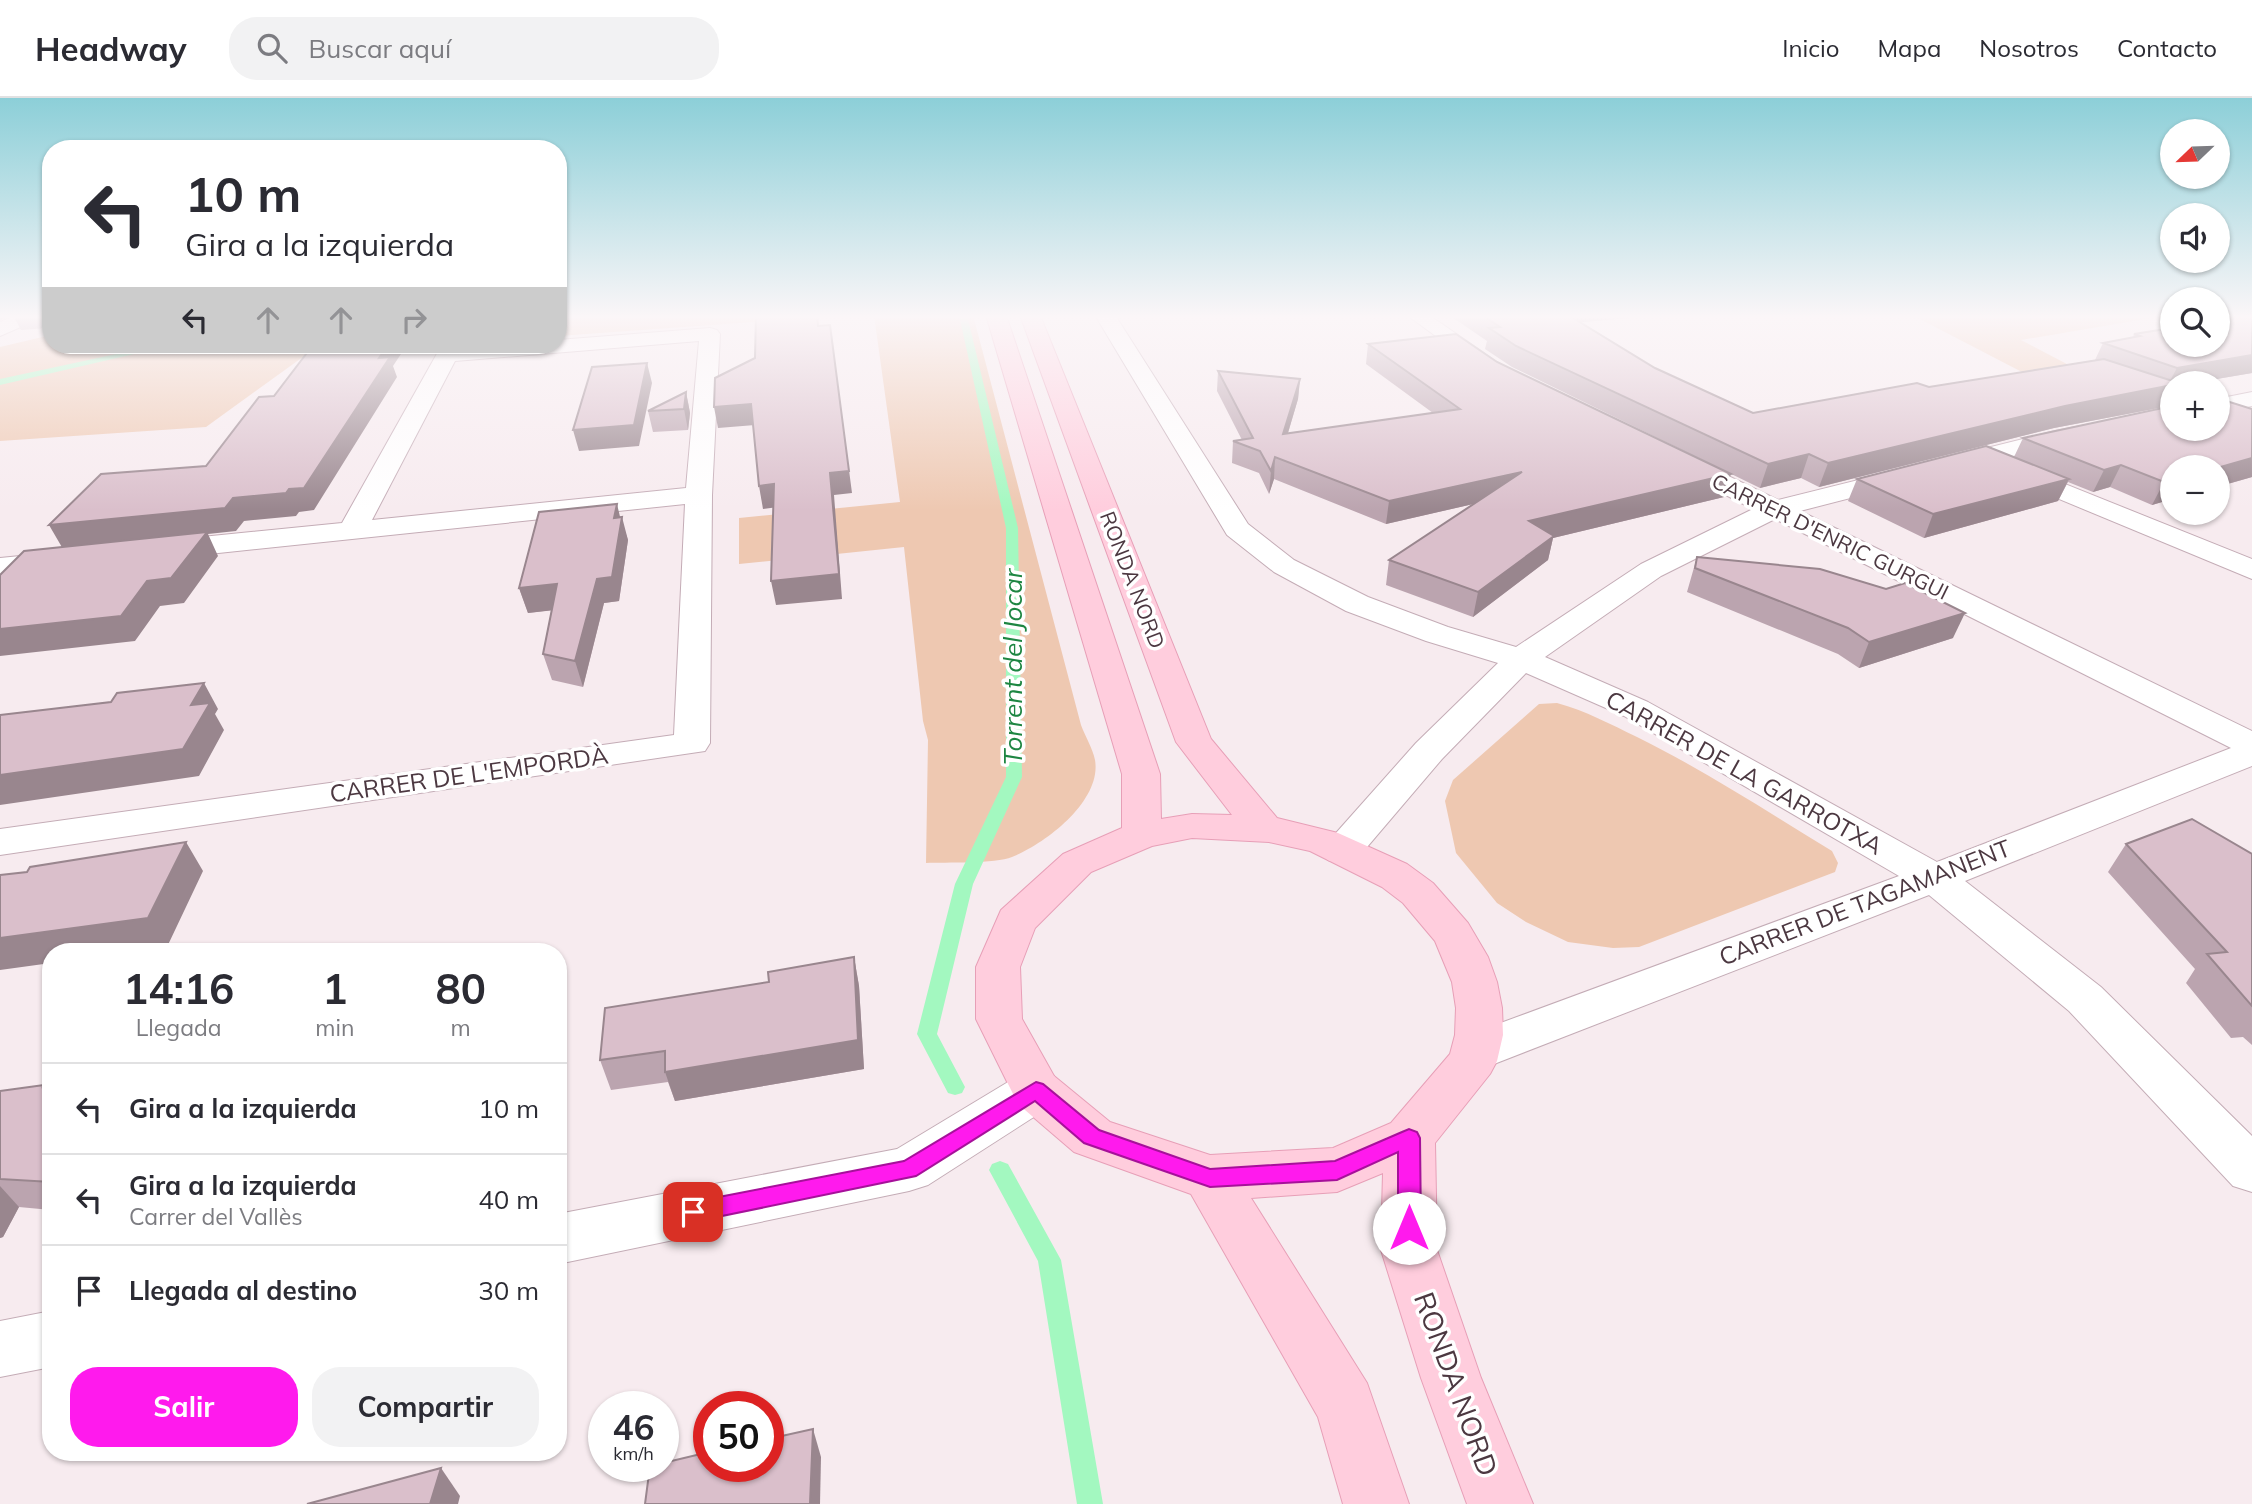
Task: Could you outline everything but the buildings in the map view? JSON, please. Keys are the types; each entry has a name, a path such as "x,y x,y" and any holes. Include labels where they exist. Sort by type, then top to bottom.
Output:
{"main road":[{"name":"RONDA NORD","path":"1017,381 1141,774 1142,835"},
{"name":"RONDA NORD","path":"1056,381 1194,742 1264,828"},
{"path":"1192,826 1264,828 1317,839 1396,876 1429,903 1468,957 1481,1010 1477,1051 1474,1061 1409,1138 1337,1170 1210,1178 1091,1137 1036,1090 999,1019 998,967 1016,922 1077,863 1142,835 1192,826"},
{"name":"RONDA NORD","path":"1409,1138 1409,1250 1451,1378 1500,1504"},
{"path":"1210,1178 1345,1405 1376,1504"}],"street":[{"path":"352,531 433,381"},
{"path":"135,553 699,495 707,381"},
{"name":"CARRER DE LA GARROTXA","path":"1146,381 1237,529 1284,566 1357,604 1437,634 1521,659 1636,709 1934,878 2085,999 2252,1170"},
{"path":"2230,403 2252,399"},
{"path":"1342,851 1429,751 1521,659 1651,570 1774,509 2056,438 2160,417"},
{"name":"CARRER D'ENRIC GURGUI","path":"1651,448 2252,745"},
{"path":"1979,457 2252,570"},
{"name":"CARRER DE L'EMPORDÀ","path":"0,842 692,743 699,495"},
{"path":"0,567 81,559"},
{"name":"CARRER DE TAGAMANENT","path":"1477,1051 1934,878 2252,753"},
{"path":"567,1236 909,1169 1036,1090"},
{"path":"0,1349 42,1341"}],"shaded area":[{"path":"0,381 270,381 206,427 0,441"},
{"path":"883,381 990,381 1081,725 1095,760 1095,775 1090,791 1081,805 1055,831 1012,857 983,862 926,863 928,740 923,721 904,547 739,564 739,518 900,502"},
{"path":"2039,381 2099,381 2151,408 2103,414"},
{"path":"1557,703 1637,737 1736,792 1832,851 1838,863 1835,872 1639,947 1613,948 1568,942 1526,922 1497,903 1456,853 1445,801 1453,780 1539,704"}],"waterway":[{"path":"0,382 6,381"},
{"name":"Torrent del Jocar","path":"955,1087 927,1034 964,884 1014,777 1012,528 978,381"},
{"name":"Torrent del Jocar","path":"1000,1170 1049,1260 1090,1504"}],"route":[{"path":"693,1212 909,1169 1036,1090 1091,1137 1210,1178 1337,1170 1409,1138 1409,1228"}]}
